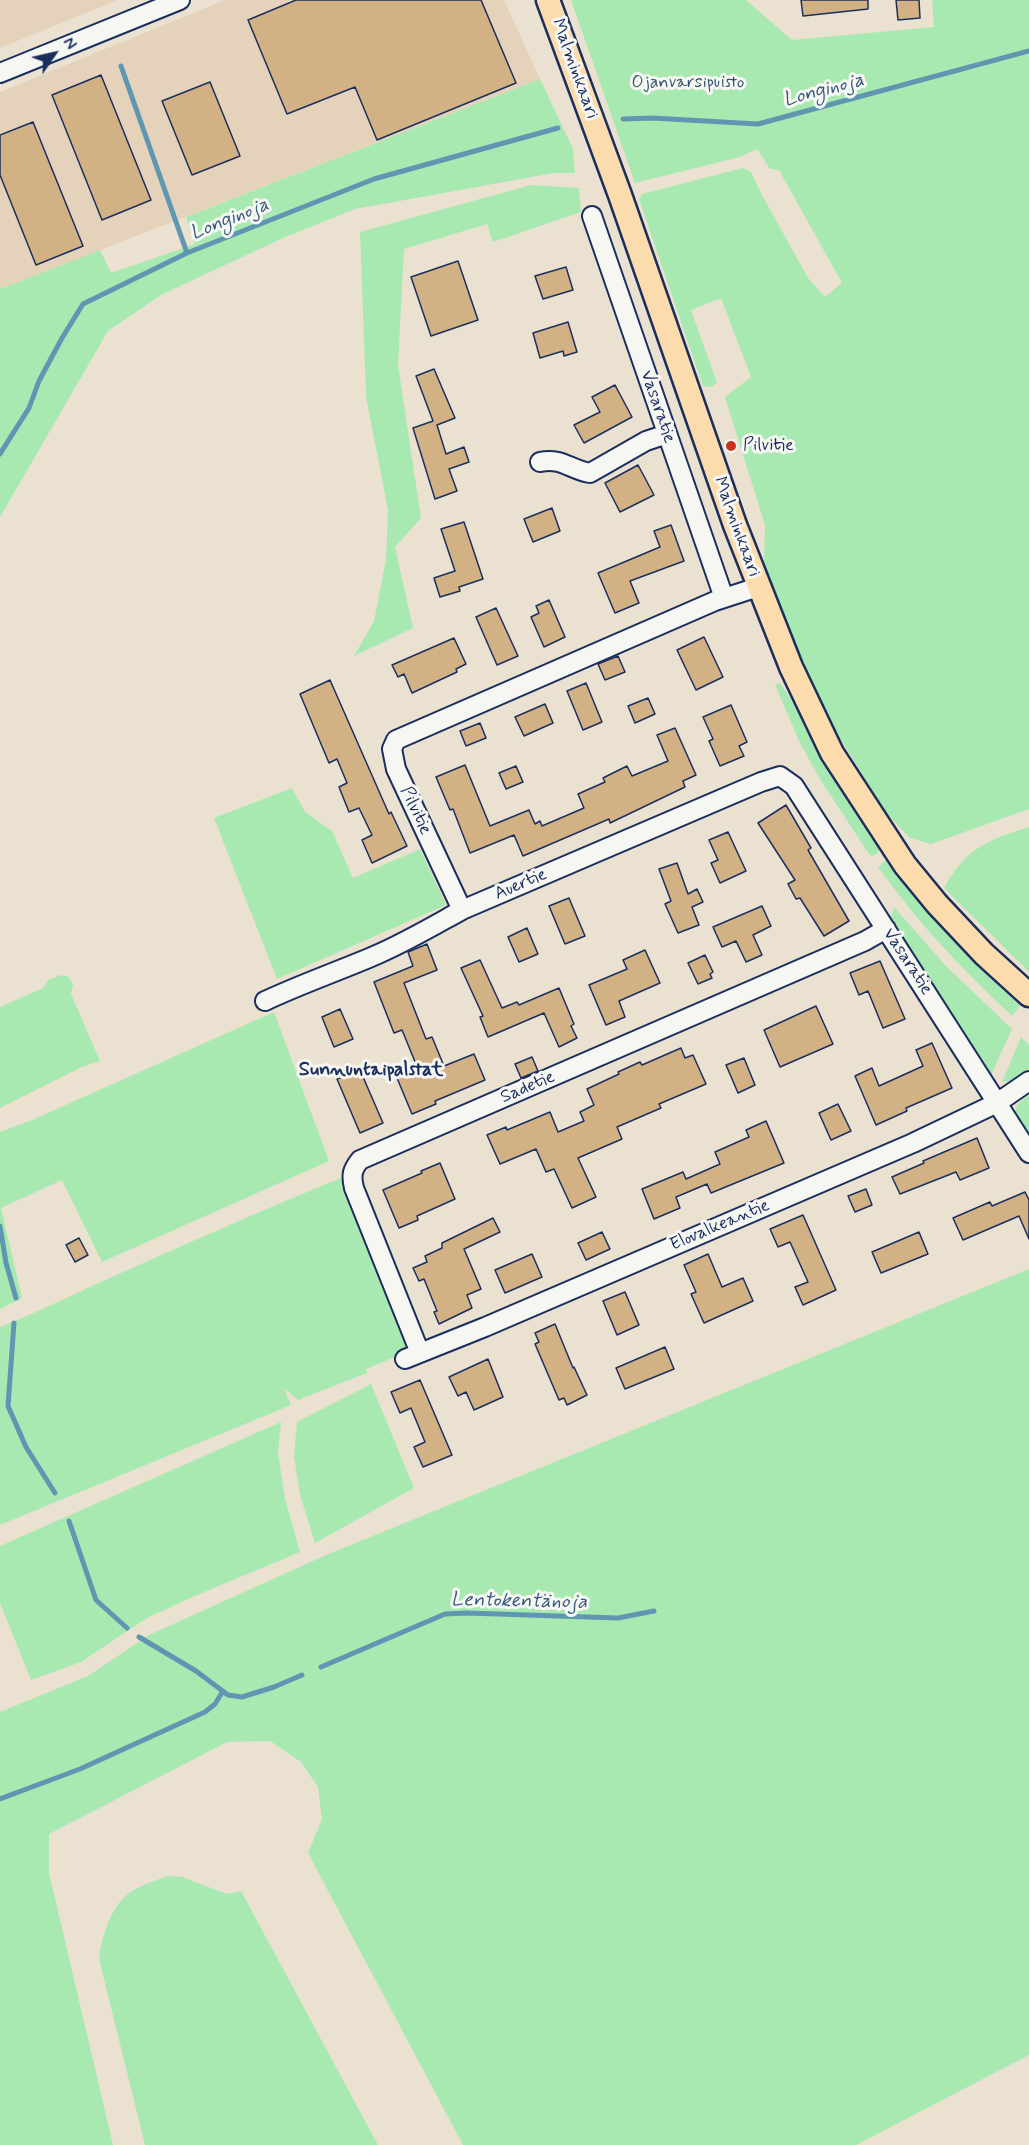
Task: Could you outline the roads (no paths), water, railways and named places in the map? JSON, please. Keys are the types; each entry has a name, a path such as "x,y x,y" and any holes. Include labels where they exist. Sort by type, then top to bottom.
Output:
{"main road":[{"name":"Malminkaari","path":"548,0 620,195 758,587 790,667 832,753 893,848 937,904 984,954 1029,995"}],"street":[{"path":"0,73 180,0"},
{"name":"Vasaratie","path":"592,216 724,598"},
{"path":"540,462 549,460 590,473 646,441 667,434"},
{"name":"Pilvitie","path":"462,910 396,769 392,749 396,740 724,598 758,587"},
{"name":"Vasaratie","path":"780,776 794,786 1029,1153"},
{"name":"Auertie","path":"265,1001 376,955 429,930 462,910 768,779 780,776"},
{"name":"Sadetie","path":"413,1356 354,1188 353,1168 360,1160 865,941 886,929"},
{"name":"Elovalkeantie","path":"413,1356 472,1333 913,1143 997,1103 1029,1081"}],"waterway":[{"name":"Longinoja","path":"623,119 652,118 758,124 1029,51"},
{"path":"121,66 187,253"},
{"name":"Longinoja","path":"0,454 29,408 39,381 83,304 187,253 374,179 558,128"},
{"name":"Lentokentänoja","path":"0,1226 6,1263 16,1298"},
{"name":"Lentokentänoja","path":"14,1323 8,1406 26,1447 55,1493"},
{"name":"Lentokentänoja","path":"69,1521 96,1600 127,1628"},
{"name":"Lentokentänoja","path":"321,1667 445,1614 618,1618 654,1611"},
{"name":"Lentokentänoja","path":"139,1637 196,1671 228,1695 242,1697 302,1675"},
{"path":"0,1799 80,1769 205,1712 215,1704 223,1691"}],"place":[{"name":"Pilvitie","path":"731,446"}],"district":[{"name":"Sunnuntaipalstat","path":"371,1071"}],"park label":[{"name":"Ojanvarsipuisto","path":"688,83"}]}
